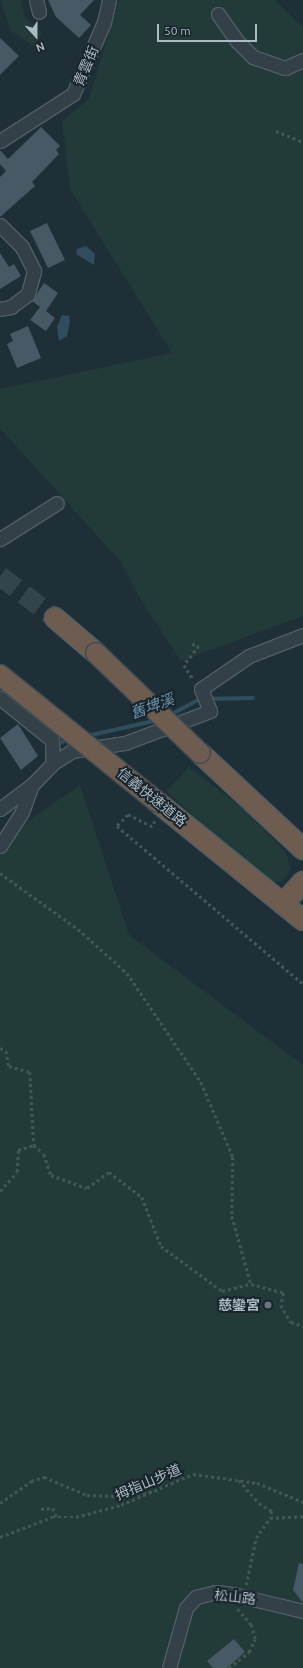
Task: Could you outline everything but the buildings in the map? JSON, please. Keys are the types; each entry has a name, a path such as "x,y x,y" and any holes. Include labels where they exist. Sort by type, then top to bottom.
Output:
{"highway":[{"path":"55,618 96,653 303,849"},
{"name":"信義快速道路","path":"0,675 154,810 303,920"},
{"path":"283,904 303,882"}],"street":[{"name":"青雲街","path":"0,141 73,94 104,22 110,0"},
{"path":"218,14 237,42 253,57 285,68 303,60"},
{"path":"0,225 22,247 34,271 28,294 10,307 0,309"},
{"path":"0,539 56,503"},
{"path":"0,810 32,785 53,763 72,751 132,740 210,711 201,689 249,656 303,635"},
{"path":"0,698 52,740 53,763"},
{"path":"0,846 22,812 32,785"},
{"name":"松山路","path":"169,1668 186,1608 196,1597 223,1593 244,1596 303,1610"}],"path":[{"path":"276,131 303,142"},
{"path":"192,644 200,646 184,665 201,689"},
{"path":"154,810 156,822 152,827 128,815 117,826 303,984"},
{"path":"0,873 78,929 127,973 201,1082 233,1157 232,1216 251,1284"},
{"path":"0,1048 6,1051 9,1066 30,1072 34,1145 44,1154 51,1175 86,1188 109,1172 142,1197 161,1246 222,1291 251,1284 284,1293 281,1305 292,1322 303,1326"},
{"path":"0,1191 17,1172 18,1150 34,1145"},
{"name":"拇指山步道","path":"0,1537 52,1517 58,1518 102,1511 161,1490 193,1474 257,1483 303,1502"},
{"path":"0,1503 32,1481 44,1477 56,1479 87,1495 125,1496 161,1490"},
{"path":"238,1480 259,1503 272,1511 270,1518 256,1538 244,1596"},
{"path":"40,1509 53,1508 58,1518"},
{"path":"270,1518 303,1516"},
{"path":"223,1593 251,1625 255,1639 249,1652 229,1668"}],"green space":[{"path":"1,0 21,0 24,16 42,33 34,46 10,30"},
{"path":"119,0 275,0 303,27 303,616 181,661 142,602 121,562 0,428 0,389 172,353 70,189 62,121 89,99"},
{"path":"189,767 241,807 286,852 291,868 283,881 271,882 259,875 166,791"},
{"path":"80,785 129,935 303,1065 303,1668 0,1668 0,841"}],"water":[{"path":"86,246 95,254 94,265 76,254 77,249"},
{"path":"62,315 69,316 70,321 67,336 59,341 57,327"}],"waterway":[{"name":"舊埤溪","path":"170,715 200,699 253,698"},
{"name":"舊埤溪","path":"87,736 158,720"},
{"name":"舊埤溪","path":"60,743 70,739"}],"tunnel":[{"path":"0,576 55,618"}],"place":[{"name":"慈鑾宮","path":"268,1305"}]}
